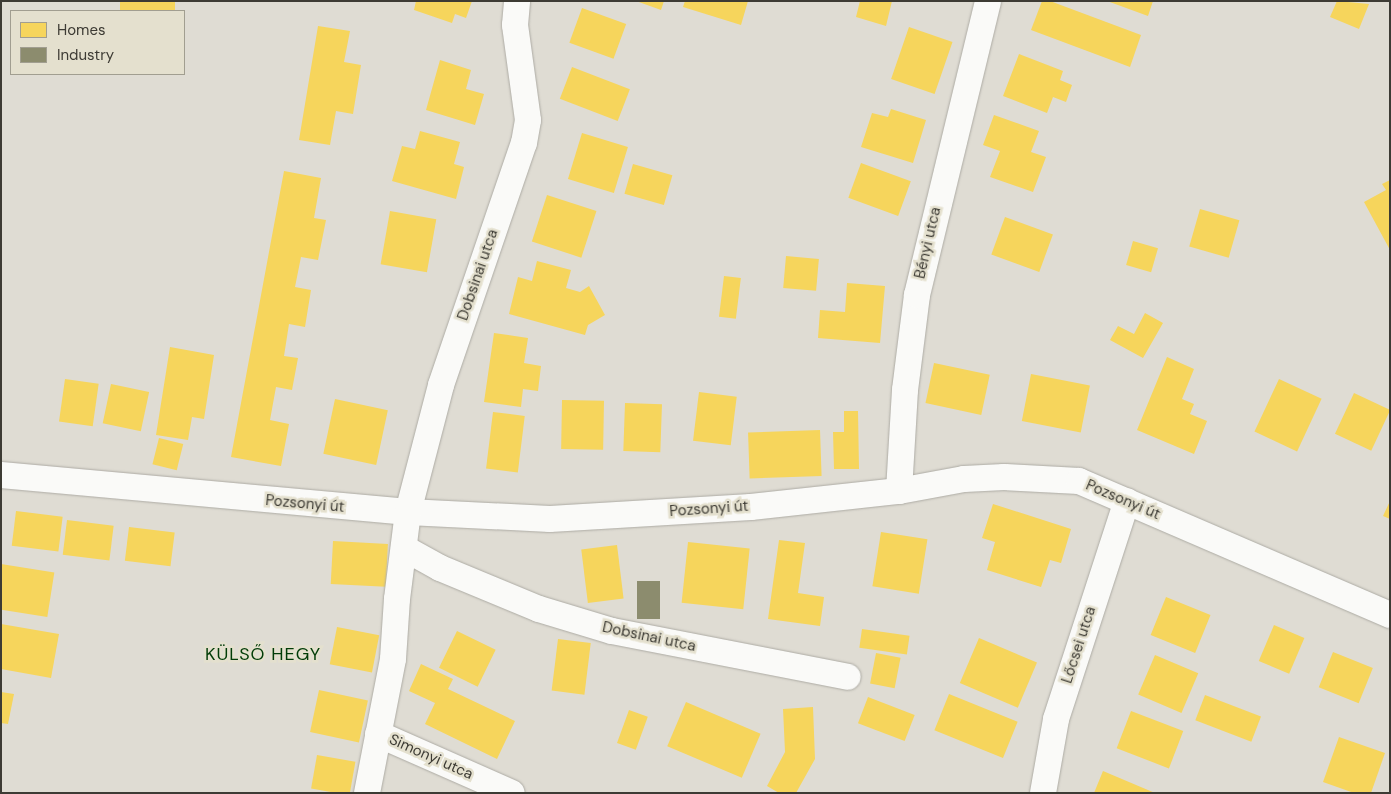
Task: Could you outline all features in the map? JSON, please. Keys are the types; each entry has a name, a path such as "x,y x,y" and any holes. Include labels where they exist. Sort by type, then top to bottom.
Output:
{"street":[{"name":"Dobsinai utca","path":"367,793 393,659 408,512 441,385 524,143 528,120 516,25 517,1"},
{"name":"Bényi utca","path":"899,491 904,390 917,294 988,1"},
{"name":"Pozsonyi út","path":"1,475 408,512 550,519 752,507 899,491 964,479 1004,477 1079,481 1390,615"},
{"name":"Lőcsei utca","path":"1042,793 1056,719 1127,501"},
{"name":"Dobsinai utca","path":"404,548 440,568 540,609 612,631 848,677"},
{"name":"Simonyi utca","path":"378,734 512,793"}],"building: Homes":[{"path":"120,1 175,1 175,10 120,10"},
{"path":"416,1 472,1 466,18 455,14 452,23 414,10"},
{"path":"636,1 664,1 661,10"},
{"path":"685,1 748,1 741,25 683,7"},
{"path":"860,1 892,1 886,26 856,17"},
{"path":"1042,1 1050,1 1141,35 1130,67 1031,30"},
{"path":"1107,1 1153,1 1148,16"},
{"path":"1337,1 1369,4 1359,29 1330,17"},
{"path":"582,8 626,24 614,59 569,43"},
{"path":"318,26 350,31 344,62 361,65 353,114 336,111 330,145 299,140"},
{"path":"909,27 952,42 935,94 891,79"},
{"path":"1019,54 1063,71 1060,80 1072,85 1066,102 1053,97 1047,113 1003,96"},
{"path":"440,60 471,70 466,89 484,94 475,125 426,110"},
{"path":"572,67 630,89 618,121 560,99"},
{"path":"891,109 926,120 913,163 861,147 872,113 888,117"},
{"path":"994,115 1039,131 1031,152 1046,157 1033,192 990,177 1000,151 983,145"},
{"path":"420,131 460,142 454,164 464,167 456,199 392,181 402,146 415,149"},
{"path":"582,133 628,147 614,193 568,179"},
{"path":"861,163 911,181 898,216 848,198"},
{"path":"633,164 672,175 664,205 624,194"},
{"path":"284,171 321,178 314,218 326,220 318,260 301,257 295,287 311,290 305,327 289,324 284,356 298,358 292,390 276,387 270,420 289,424 281,466 231,457"},
{"path":"1390,180 1390,250 1364,202 1386,190 1382,184"},
{"path":"547,195 596,211 581,258 532,242"},
{"path":"1200,209 1239,220 1229,258 1189,246"},
{"path":"390,211 436,219 427,272 381,264"},
{"path":"1005,217 1053,234 1039,272 991,255"},
{"path":"1133,241 1158,248 1151,272 1126,265"},
{"path":"786,256 819,259 816,291 783,288"},
{"path":"537,261 571,270 566,288 580,292 589,286 605,315 588,325 585,335 509,314 518,277 532,281"},
{"path":"724,276 741,278 736,319 719,317"},
{"path":"847,283 885,286 880,343 818,338 820,310 845,312"},
{"path":"1145,313 1163,323 1143,358 1110,340 1118,326 1134,334"},
{"path":"494,333 528,338 524,363 541,366 538,391 523,389 521,407 484,402"},
{"path":"170,347 214,355 204,419 192,417 188,440 156,435"},
{"path":"1167,357 1194,369 1182,399 1194,404 1190,414 1207,421 1194,454 1137,430"},
{"path":"934,363 990,375 981,415 925,403"},
{"path":"1031,374 1090,385 1081,433 1022,421"},
{"path":"65,379 99,384 93,426 59,422"},
{"path":"1279,379 1322,399 1297,451 1254,432"},
{"path":"111,384 149,392 141,431 103,423"},
{"path":"699,392 737,397 731,445 693,441"},
{"path":"1354,393 1390,410 1371,451 1335,434"},
{"path":"335,399 388,410 376,465 323,454"},
{"path":"562,400 604,401 603,450 561,449"},
{"path":"625,403 662,404 660,452 623,451"},
{"path":"844,411 858,411 859,469 834,469 833,432 844,432"},
{"path":"493,412 525,416 518,472 486,469"},
{"path":"820,430 822,476 750,478 748,433"},
{"path":"159,438 183,444 177,470 152,464"},
{"path":"1390,501 1390,519 1383,516"},
{"path":"993,504 1071,529 1061,563 1050,560 1041,587 987,570 995,542 982,538"},
{"path":"16,511 63,517 58,551 12,546"},
{"path":"67,520 114,526 109,560 63,555"},
{"path":"129,527 175,533 171,566 125,561"},
{"path":"881,532 927,539 919,594 872,586"},
{"path":"779,540 805,543 798,593 824,597 820,626 768,619"},
{"path":"333,541 388,544 386,587 331,584"},
{"path":"688,542 750,548 743,609 682,603"},
{"path":"617,545 624,599 588,603 581,549"},
{"path":"1,564 54,572 47,617 1,610"},
{"path":"1166,597 1211,615 1195,653 1151,635"},
{"path":"1,624 59,634 51,678 1,669"},
{"path":"1274,625 1304,638 1289,674 1259,661"},
{"path":"337,627 379,635 372,673 330,664"},
{"path":"862,629 910,636 907,654 859,648"},
{"path":"457,631 496,650 478,687 439,668"},
{"path":"979,638 1037,663 1018,708 960,683"},
{"path":"558,639 591,643 584,695 552,691"},
{"path":"1333,652 1373,668 1359,703 1319,687"},
{"path":"876,653 901,658 895,688 870,683"},
{"path":"1155,655 1198,673 1181,713 1138,695"},
{"path":"421,664 453,679 448,689 515,721 497,759 425,724 435,703 409,691"},
{"path":"319,690 368,700 359,742 310,732"},
{"path":"1,692 14,694 8,724 1,723"},
{"path":"949,694 1018,722 1003,758 934,730"},
{"path":"1205,695 1261,717 1251,742 1195,720"},
{"path":"868,697 915,715 905,741 858,723"},
{"path":"686,702 761,734 742,778 667,746"},
{"path":"813,707 815,759 796,793 779,793 767,786 785,752 783,709"},
{"path":"629,710 648,717 636,750 617,743"},
{"path":"1131,711 1183,731 1169,768 1117,748"},
{"path":"1339,737 1385,753 1371,793 1354,793 1323,782"},
{"path":"317,755 355,762 350,793 337,793 311,788"},
{"path":"1103,771 1155,793 1094,793"}],"building: Industry":[{"path":"637,581 660,581 660,619 637,619"}],"district":[{"name":"KÜLSŐ HEGY","path":"263,654"}]}
